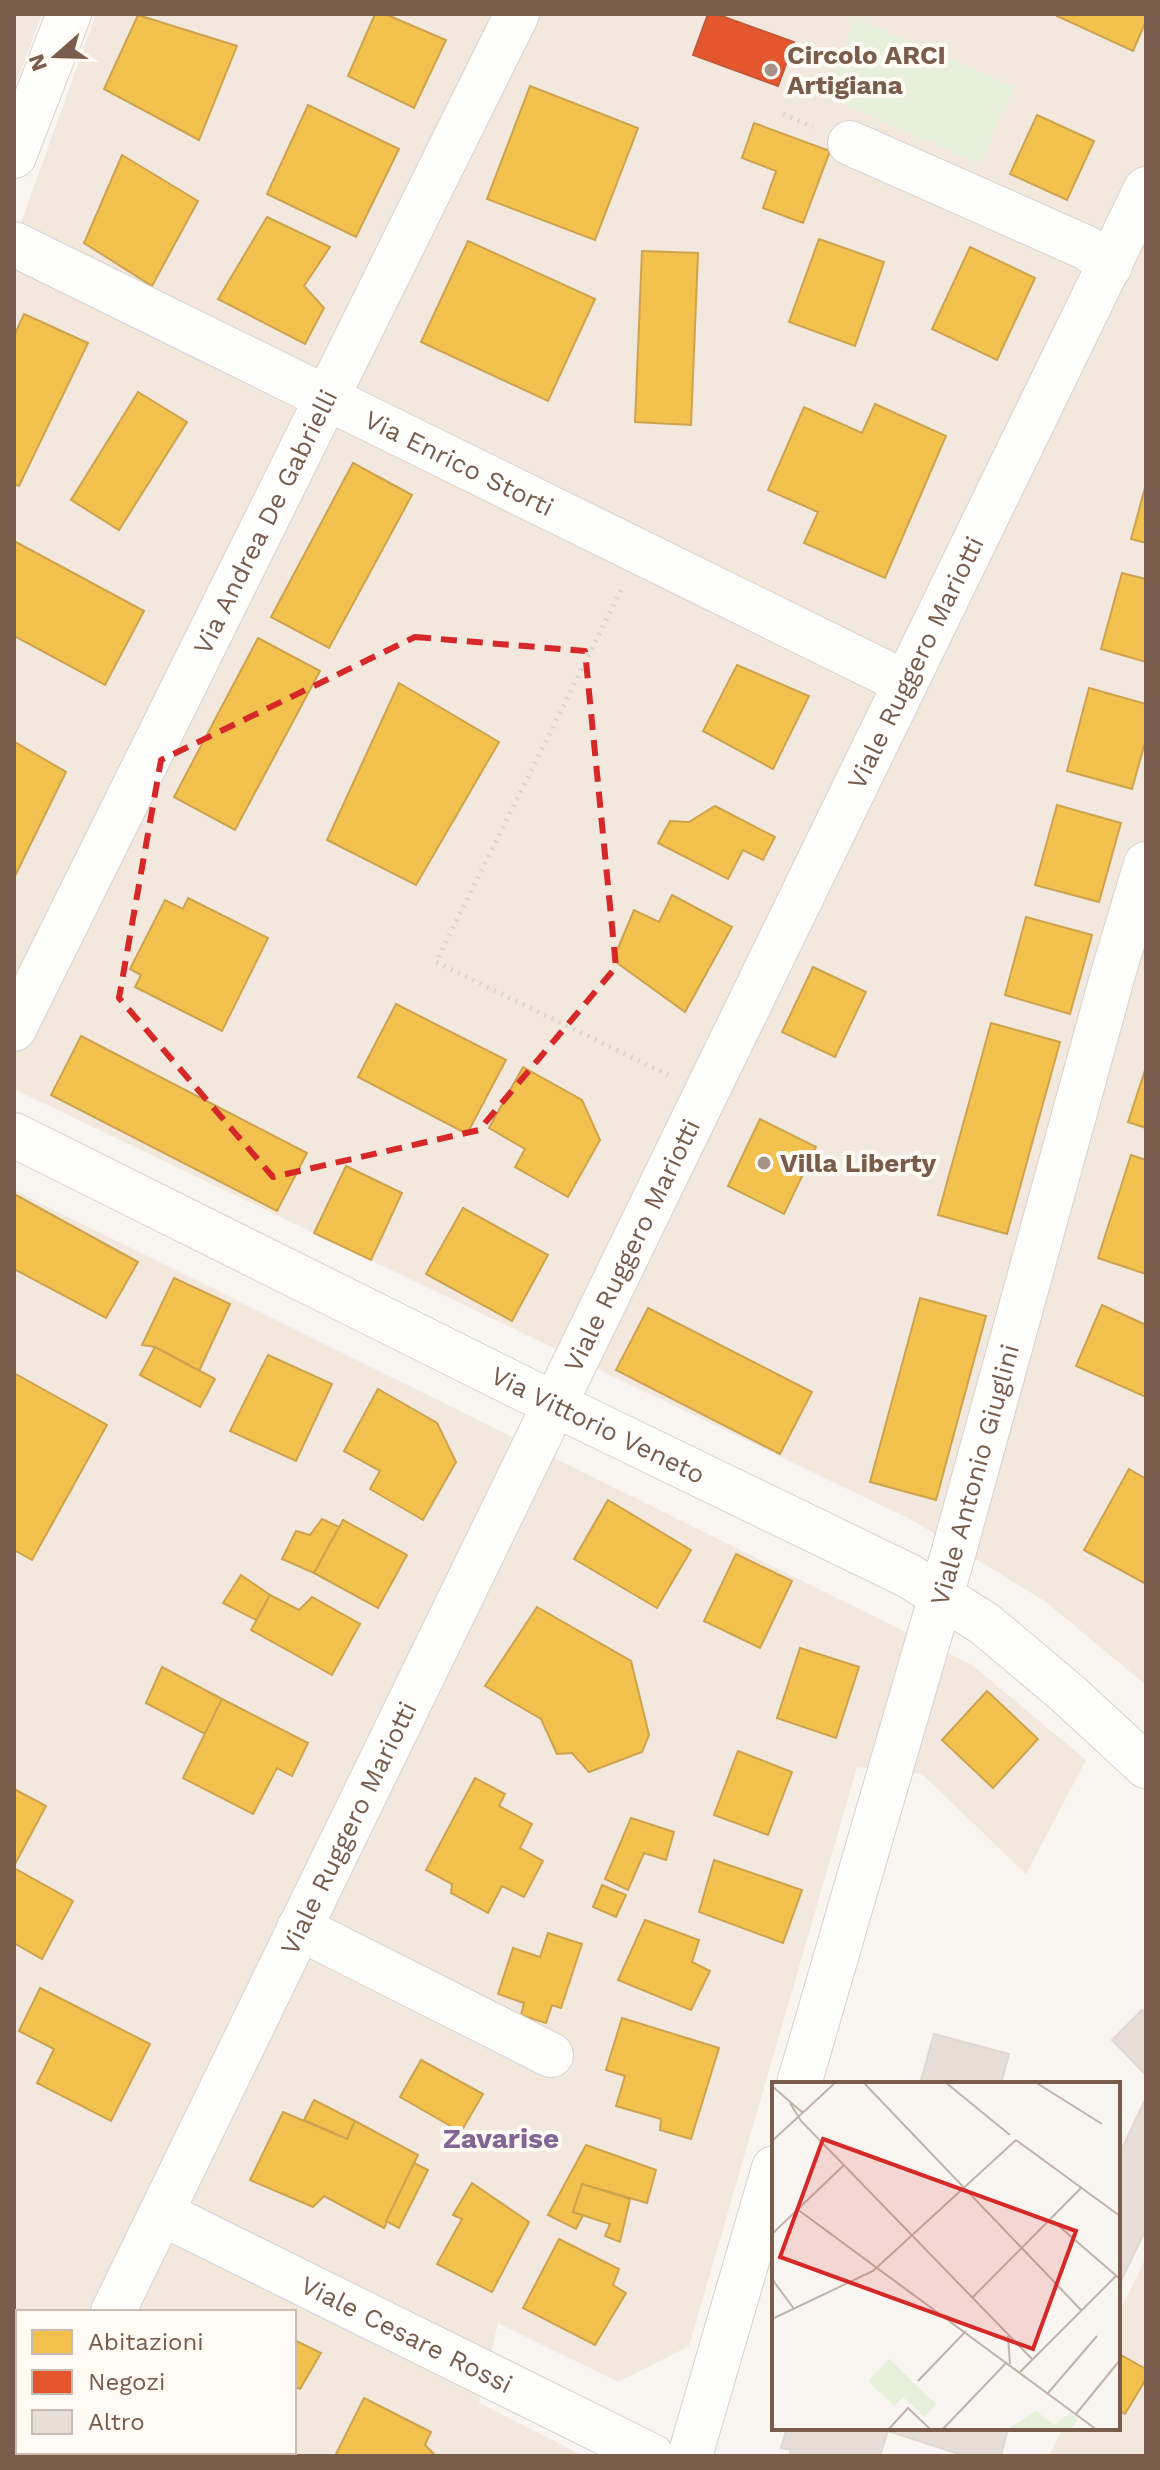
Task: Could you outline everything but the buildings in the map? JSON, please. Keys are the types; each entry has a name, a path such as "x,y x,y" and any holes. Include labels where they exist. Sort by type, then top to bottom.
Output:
{"street":[{"path":"14,156 69,14"},
{"name":"Via Andrea De Gabrielli","path":"14,1029 517,14"},
{"path":"850,143 1087,248 1128,258"},
{"name":"Viale Ruggero Mariotti","path":"114,2310 904,682 1128,258 1146,189"},
{"name":"Via Enrico Storti","path":"14,244 904,682"},
{"name":"Viale Antonio Giuglini","path":"800,2082 942,1596 1146,864"},
{"name":"Via Vittorio Veneto","path":"14,1135 554,1404 909,1576 985,1624 1067,1693 1146,1766"},
{"path":"299,1928 551,2055"},
{"path":"690,2456 772,2175"},
{"name":"Viale Cesare Rossi","path":"161,2213 652,2456"}],"path":[{"path":"639,552 436,962 705,1092"}],"highlighted area":[{"path":"415,637 585,651 616,967 479,1130 273,1177 119,998 161,760"}],"shaded area":[{"path":"14,14 42,14 14,89"},
{"path":"96,14 1146,14 1146,1685 1046,1602 912,1520 14,1089 14,242"},
{"path":"14,1190 972,1665 1086,1760 1026,1874 922,1774 857,1767 689,2346 618,2382 498,2323 479,2403 584,2456 14,2456"},
{"path":"1146,2257 1146,2456 1049,2456 1062,2430 1120,2430 1120,2311"}],"green space":[{"path":"856,18 1014,87 980,164 823,95"}],"place":[{"name":"Circolo ARCI Artigiana","path":"771,70"},
{"name":"Villa Liberty","path":"764,1163"}],"district":[{"name":"Zavarise","path":"501,2138"}]}
